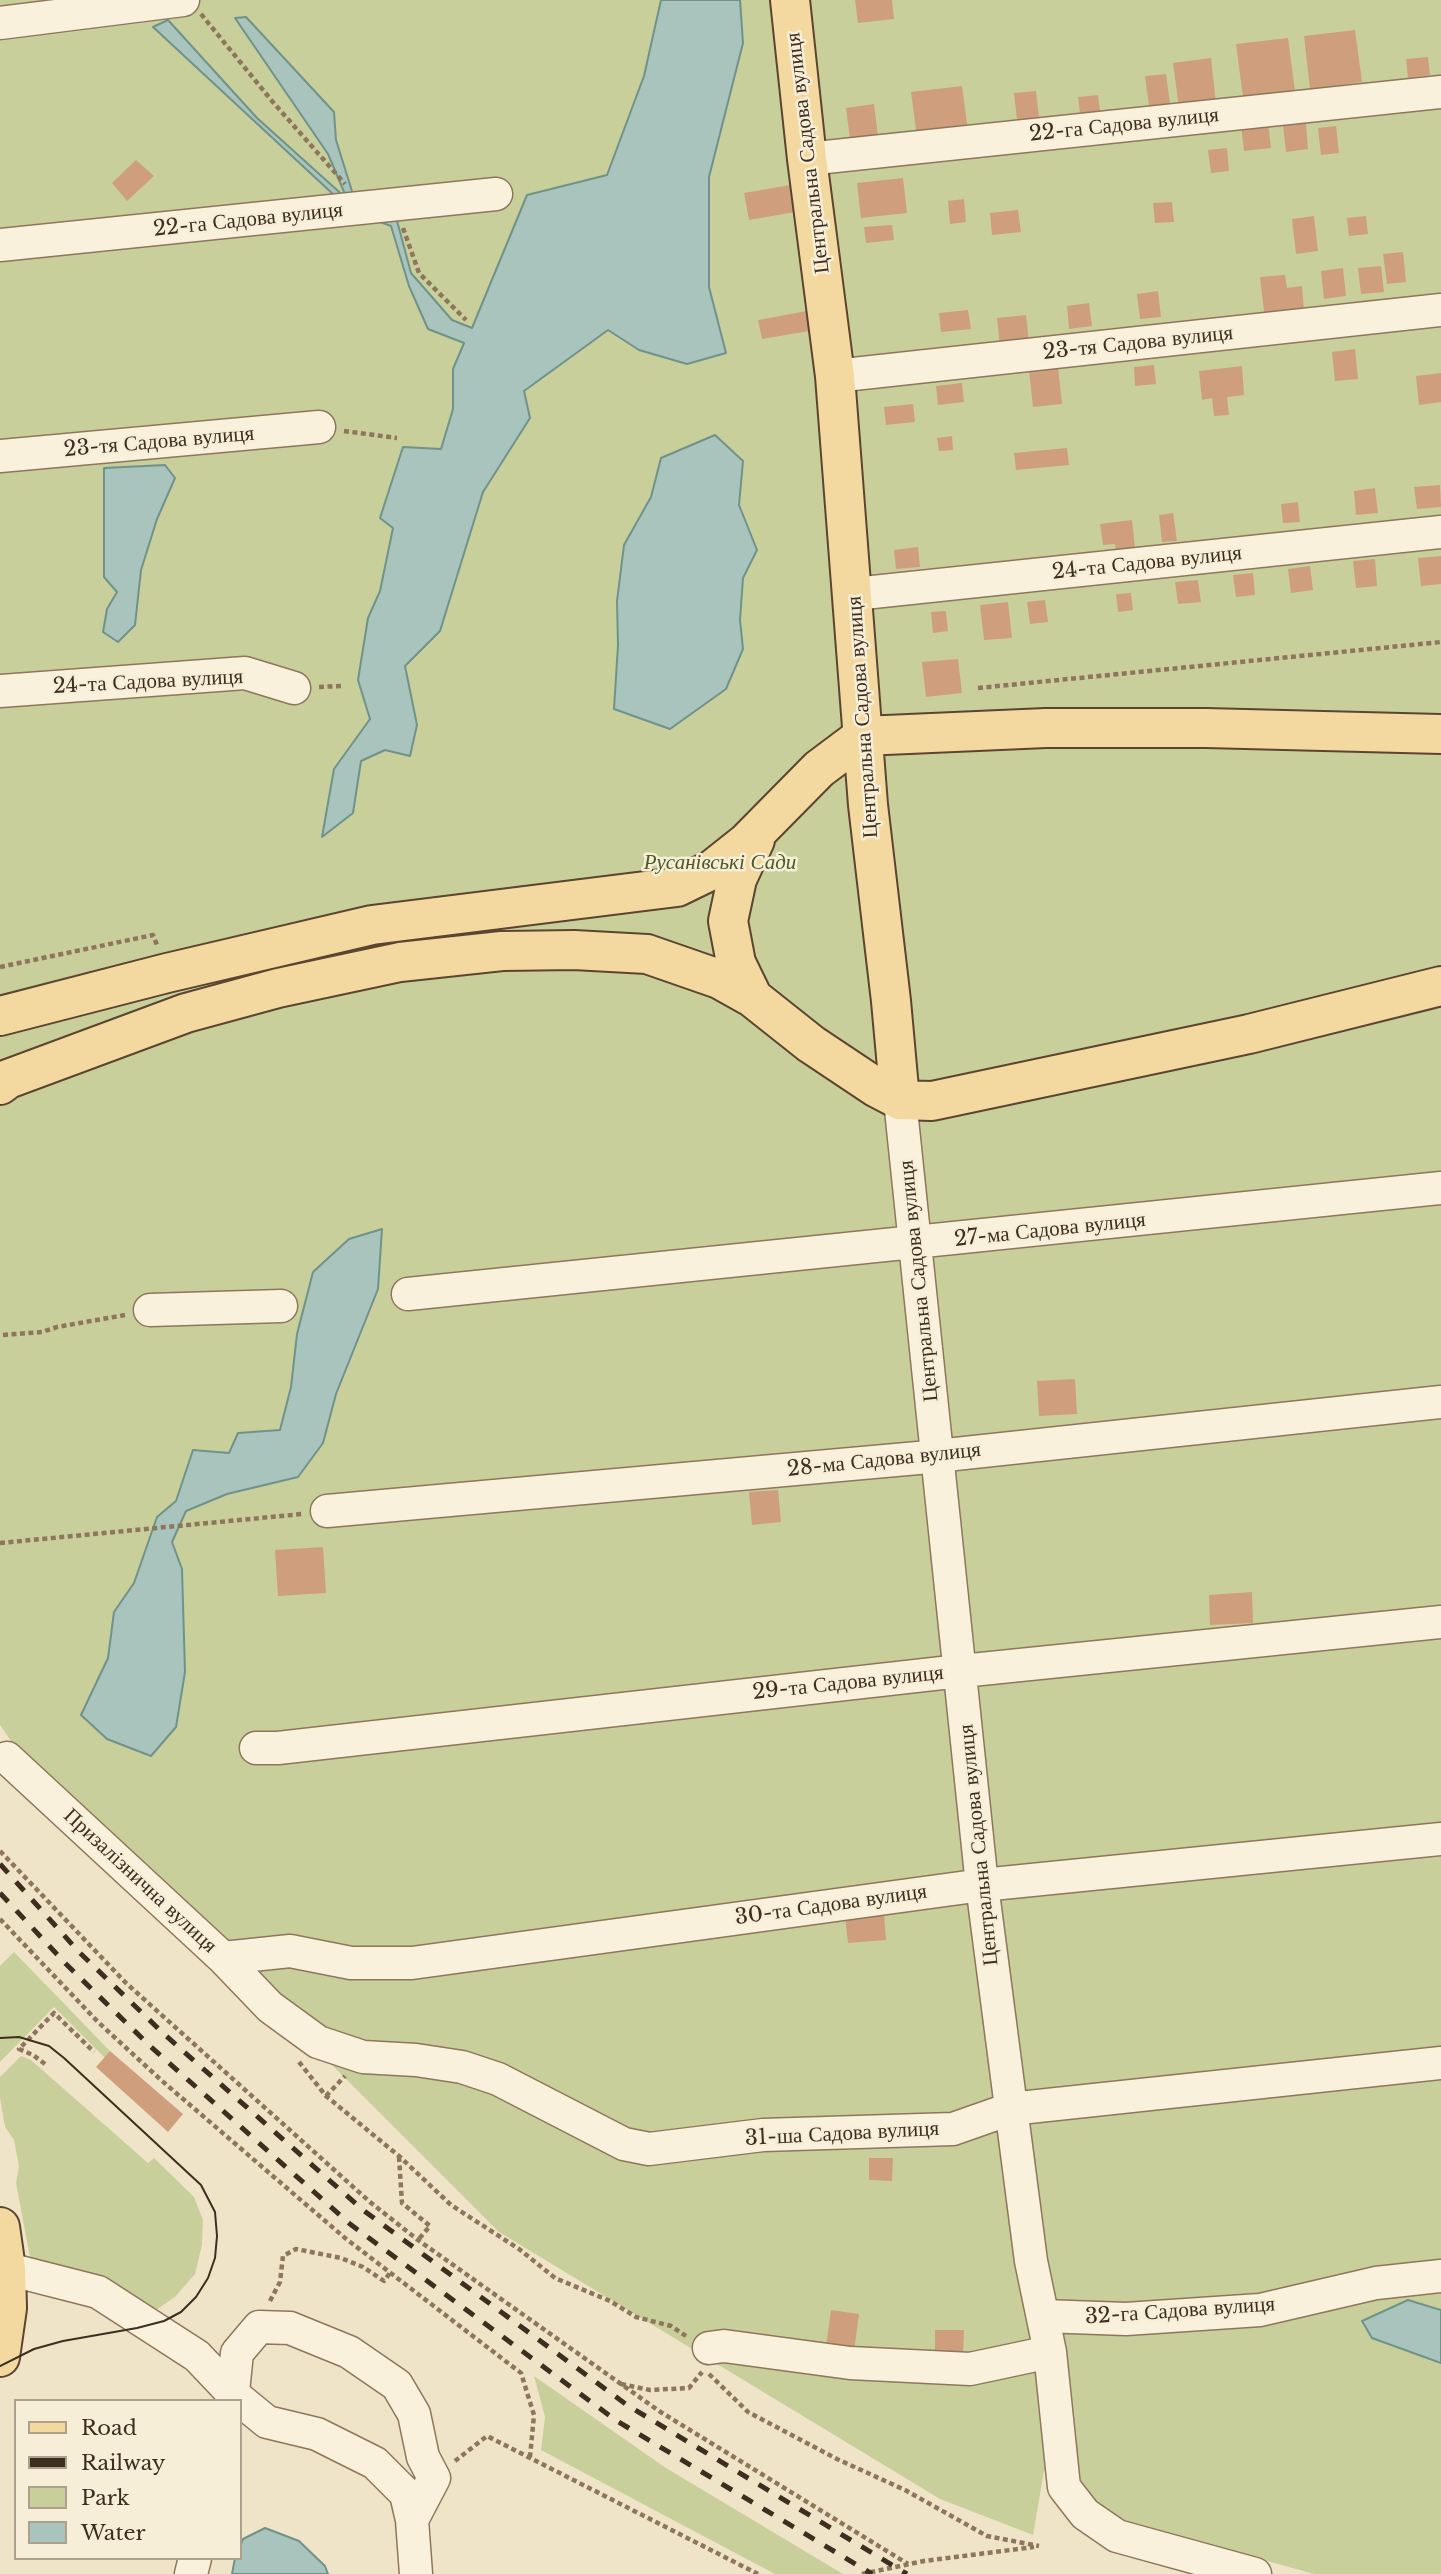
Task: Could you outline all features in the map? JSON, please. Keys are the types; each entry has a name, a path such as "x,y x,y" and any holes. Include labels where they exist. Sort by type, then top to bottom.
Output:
{"main road":[{"name":"Центральна Садова вулиця","path":"790,0 835,376 863,736 900,1100"},
{"path":"0,1016 372,925 677,887 712,870 758,831 819,769 863,736 1046,727 1441,734"},
{"path":"753,998 736,963 728,921 737,879 758,831"},
{"path":"0,1084 186,1013 289,985 400,962 502,951 573,950 647,954 719,979 753,998 811,1044 900,1100 932,1101 1249,1034 1441,986"},
{"path":"0,2227 7,2308 0,2357"}],"street":[{"path":"0,23 190,5"},
{"name":"22-га Садова вулиця","path":"807,159 1441,92"},
{"name":"22-га Садова вулиця","path":"0,245 496,194"},
{"name":"23-тя Садова вулиця","path":"835,376 1441,310"},
{"name":"23-тя Садова вулиця","path":"0,456 319,427"},
{"name":"24-та Садова вулиця","path":"853,594 1441,532"},
{"name":"24-та Садова вулиця","path":"0,691 245,673 294,688"},
{"name":"Центральна Садова вулиця","path":"900,1100 982,1885 1031,2261 1050,2352 1064,2487 1085,2514 1117,2536 1255,2574"},
{"name":"27-ма Садова вулиця","path":"408,1294 916,1244 1441,1188"},
{"path":"150,1310 281,1306"},
{"name":"28-ма Садова вулиця","path":"327,1511 937,1456 1441,1402"},
{"name":"29-та Садова вулиця","path":"256,1748 278,1748 959,1671 1441,1622"},
{"name":"Призалізнична вулиця","path":"7,1758 223,1958 270,2007"},
{"name":"30-та Садова вулиця","path":"223,1958 290,1951 351,1963 412,1962 982,1885 1441,1839"},
{"name":"31-ша Садова вулиця","path":"270,2007 318,2042 363,2057 416,2060 463,2067 498,2079 624,2144 649,2149 763,2135 954,2129 1010,2109 1441,2063"},
{"path":"3,2268 98,2292 197,2356 233,2398"},
{"name":"32-га Садова вулиця","path":"1043,2316 1126,2319 1260,2310 1376,2283 1441,2276"},
{"path":"1376,2283 1441,2288"},
{"path":"233,2398 237,2353 259,2327 290,2328 349,2352 397,2385 414,2414 423,2457 434,2478 412,2520"},
{"path":"709,2348 724,2346 850,2363 970,2369 1050,2352"},
{"path":"242,2404 267,2422 317,2434 375,2463 406,2494 412,2520 416,2574"}],"path":[{"path":"190,5 337,177"},
{"path":"395,205 419,273 466,320"},
{"path":"319,427 397,438"},
{"path":"978,688 1441,642"},
{"path":"3,1335 42,1332 150,1310"},
{"path":"0,1543 327,1511"},
{"path":"0,1851 126,1983 370,2202 418,2240 617,2383 908,2564"},
{"path":"0,1919 98,2022 153,2073 345,2238 521,2373 534,2415 530,2457"},
{"path":"45,2064 19,2049 54,2013 94,2052"},
{"path":"292,2054 326,2096 399,2156 451,2205 519,2249 555,2278 610,2301 636,2317 671,2326 709,2348"},
{"path":"399,2156 402,2203 430,2226 418,2240"},
{"path":"259,2327 280,2282 282,2256 296,2249 341,2258 363,2267 384,2281 390,2273"},
{"path":"617,2383 650,2390 689,2388 704,2369 748,2412 759,2418 905,2490 987,2536 1039,2546 908,2564 862,2574"},
{"path":"434,2478 487,2436 758,2574"}],"green space":[{"name":"Русанівські Сади","path":"0,0 1441,0 1441,2574 1314,2574 1127,2522 1078,2489 1074,2472 1044,2471 1033,2535 940,2499 499,2232 17,1750 0,1725"},
{"path":"14,1952 110,2051 105,2058 54,2007 0,2062 0,1966"},
{"path":"21,2056 31,2060 148,2163 154,2158 194,2197 203,2220 202,2245 195,2274 176,2296 159,2308 145,2313 32,2268 16,2183 19,2166 14,2140 5,2127 0,2098 0,2077"},
{"path":"534,2376 666,2468 843,2574 775,2574 541,2450 545,2417"}],"water":[{"path":"661,0 740,0 743,43 709,177 709,287 726,353 687,364 639,350 608,330 524,391 530,418 483,492 440,631 405,666 417,725 410,756 385,750 361,761 353,813 322,837 334,769 370,719 358,680 368,618 380,591 393,528 380,518 403,447 441,449 453,409 453,369 464,343 428,329 409,286 391,226 338,206 335,196 153,27 168,20 257,118 347,199 328,154 235,18 246,17 334,112 336,140 356,204 396,217 411,273 452,320 472,328 527,195 607,175 644,76"},
{"path":"715,435 743,461 739,505 757,550 743,578 740,620 743,649 726,689 670,729 614,709 618,645 617,601 624,545 651,497 661,458"},
{"path":"165,465 175,478 157,519 141,570 135,625 118,642 103,632 107,609 117,592 104,577 104,468"},
{"path":"382,1229 378,1289 336,1394 323,1443 298,1477 227,1494 186,1511 172,1542 182,1569 185,1672 176,1727 151,1756 107,1739 81,1715 108,1658 114,1612 134,1583 157,1517 176,1501 193,1450 229,1453 238,1433 280,1430 291,1387 297,1334 313,1272 349,1239"},
{"path":"1408,2300 1441,2310 1441,2363 1372,2338 1362,2321"},
{"path":"265,2528 299,2541 325,2566 328,2574 232,2574 235,2560 242,2560 243,2539"}],"building":[{"path":"855,0 892,0 894,19 858,23"},
{"path":"1355,30 1362,82 1310,89 1304,36"},
{"path":"1288,38 1295,91 1243,97 1236,44"},
{"path":"1428,57 1430,75 1408,78 1406,59"},
{"path":"1211,58 1216,103 1179,108 1173,63"},
{"path":"1166,74 1170,104 1149,106 1145,76"},
{"path":"962,86 968,131 917,137 911,92"},
{"path":"1036,91 1039,117 1017,120 1014,93"},
{"path":"1098,95 1101,118 1081,121 1078,97"},
{"path":"874,104 878,136 850,139 846,108"},
{"path":"1268,122 1271,148 1244,151 1241,125"},
{"path":"1306,123 1308,149 1286,152 1283,125"},
{"path":"1336,126 1339,153 1321,155 1318,128"},
{"path":"1227,148 1229,171 1211,173 1208,150"},
{"path":"136,160 154,176 127,201 112,183"},
{"path":"903,178 907,213 861,218 857,183"},
{"path":"796,184 801,211 749,220 744,193"},
{"path":"964,199 966,222 950,224 948,201"},
{"path":"1172,202 1174,222 1155,223 1153,203"},
{"path":"1018,210 1021,232 992,235 990,213"},
{"path":"1314,216 1318,251 1296,254 1292,219"},
{"path":"1366,216 1368,234 1349,236 1347,218"},
{"path":"892,225 894,240 866,243 864,227"},
{"path":"1403,252 1406,282 1387,284 1383,254"},
{"path":"1381,266 1384,292 1361,294 1358,268"},
{"path":"1343,268 1346,296 1324,299 1321,271"},
{"path":"1285,275 1287,288 1302,286 1304,311 1265,320 1260,277"},
{"path":"1158,291 1161,317 1140,319 1137,294"},
{"path":"1089,303 1092,326 1069,329 1067,306"},
{"path":"812,310 815,330 762,339 758,320"},
{"path":"968,310 971,329 941,332 939,313"},
{"path":"1026,315 1029,343 1000,346 997,318"},
{"path":"1355,349 1358,379 1335,381 1332,352"},
{"path":"1154,365 1156,384 1135,386 1134,367"},
{"path":"1242,366 1244,395 1227,397 1229,415 1214,416 1212,398 1202,400 1199,371"},
{"path":"1058,367 1062,404 1033,407 1029,370"},
{"path":"1441,373 1441,402 1419,405 1416,376"},
{"path":"962,383 964,402 938,405 936,386"},
{"path":"913,404 915,422 886,425 884,407"},
{"path":"952,436 953,450 939,451 937,438"},
{"path":"1067,448 1069,465 1016,470 1014,453"},
{"path":"1440,485 1441,507 1417,509 1414,487"},
{"path":"1375,488 1378,513 1356,515 1354,491"},
{"path":"1298,502 1300,522 1283,523 1281,504"},
{"path":"1173,513 1177,541 1162,542 1159,515"},
{"path":"1132,520 1135,548 1116,550 1115,544 1103,545 1100,524"},
{"path":"918,547 920,567 896,569 894,550"},
{"path":"1441,556 1441,584 1421,586 1418,558"},
{"path":"1375,559 1377,586 1356,588 1353,561"},
{"path":"1310,566 1313,590 1291,593 1288,569"},
{"path":"1253,573 1255,595 1236,597 1233,575"},
{"path":"1198,580 1201,602 1178,604 1175,582"},
{"path":"1131,593 1133,610 1118,612 1116,594"},
{"path":"1045,600 1048,622 1030,624 1027,602"},
{"path":"1008,602 1012,638 984,640 980,605"},
{"path":"946,611 948,631 933,633 931,612"},
{"path":"958,659 962,693 926,697 922,662"},
{"path":"1075,1379 1077,1414 1039,1416 1037,1381"},
{"path":"778,1490 781,1522 752,1525 749,1492"},
{"path":"323,1547 326,1593 278,1596 275,1550"},
{"path":"1252,1592 1253,1623 1210,1625 1209,1595"},
{"path":"884,1913 886,1940 848,1943 845,1917"},
{"path":"110,2051 183,2114 168,2132 96,2067"},
{"path":"869,2158 893,2158 892,2181 869,2180"},
{"path":"831,2310 859,2314 854,2351 826,2347"},
{"path":"935,2330 964,2330 963,2356 935,2355"}],"tram line":[{"path":"0,2038 19,2037 49,2046 64,2058 201,2185 215,2212 217,2236 215,2258 208,2278 196,2297 181,2312 164,2321 137,2328 34,2349 0,2366"}],"railway":[{"path":"0,1864 79,1952 165,2035 363,2210 627,2405 907,2574"},
{"path":"0,1893 66,1964 150,2046 350,2224 617,2421 872,2574"}]}
